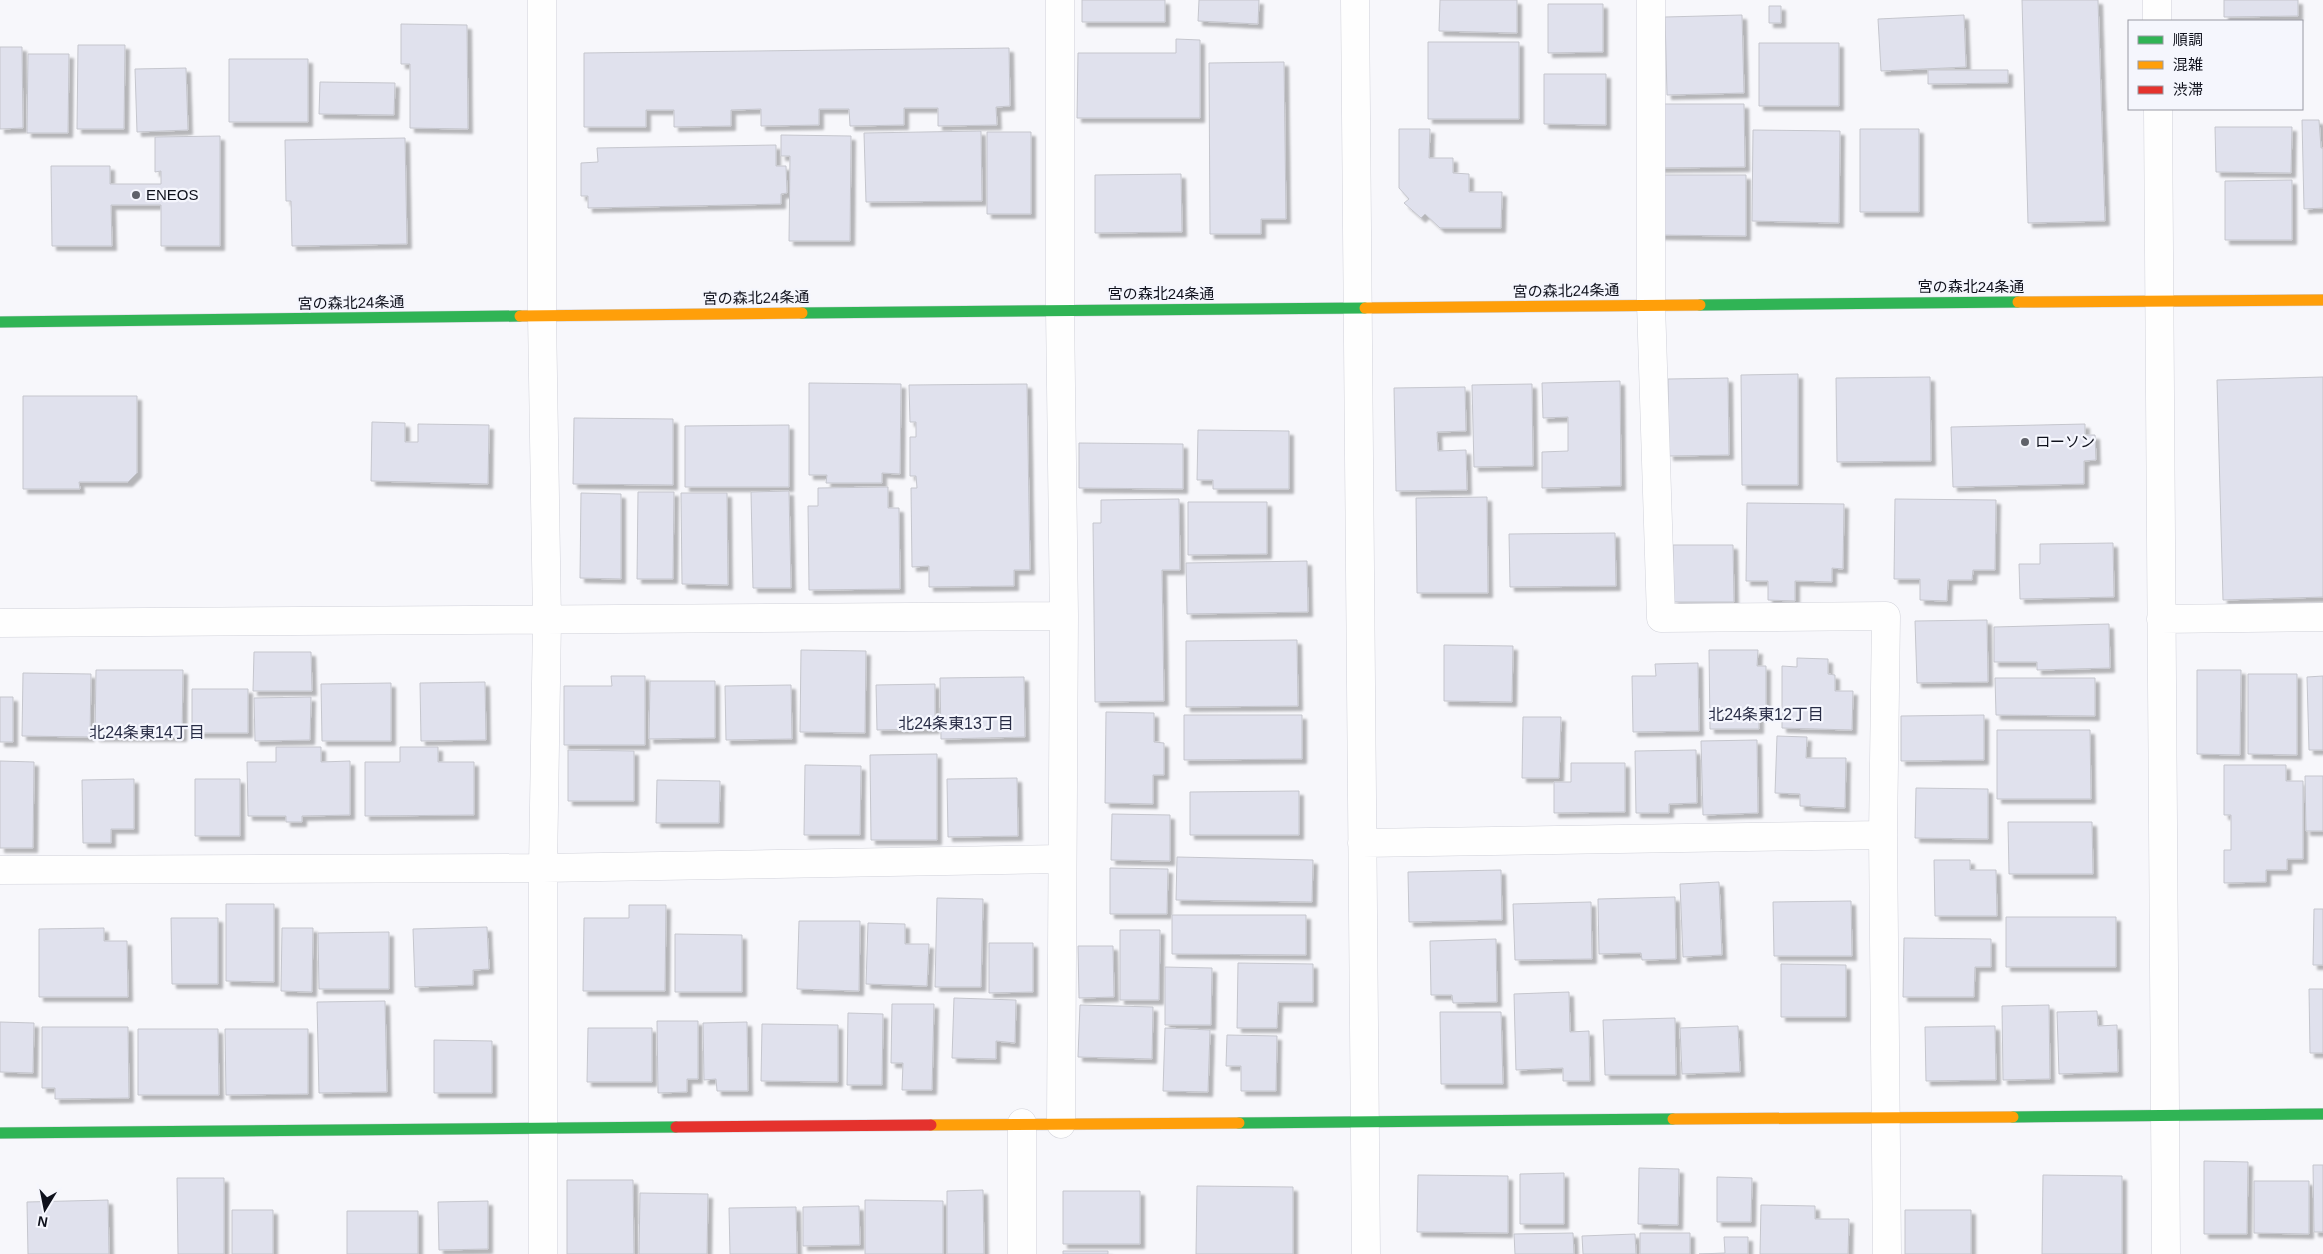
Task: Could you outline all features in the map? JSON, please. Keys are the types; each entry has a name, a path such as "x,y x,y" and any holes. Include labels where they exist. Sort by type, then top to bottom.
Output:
{"street":[{"path":"542,0 542,316 547,620 543,868 543,1254"},
{"path":"1060,0 1060,310 1064,616 1061,1124"},
{"path":"1355,0 1366,1254"},
{"path":"1651,0 1651,304 1660,618 1886,616 1883,834 1886,1254"},
{"path":"2157,0 2157,20"},
{"path":"2158,110 2166,1254"},
{"name":"宮の森北24条通","path":"0,322 1651,304 2323,300"},
{"path":"0,622 1064,616"},
{"path":"2162,619 2323,617"},
{"path":"1362,843 1883,834"},
{"path":"0,870 543,868 1062,859"},
{"path":"0,1133 1364,1120 1885,1116 2165,1117 2323,1114"},
{"path":"1022,1123 1022,1254"}],"building":[{"path":"1082,0 1165,0 1165,22 1082,22"},
{"path":"1199,0 1259,0 1258,24 1198,21"},
{"path":"1440,0 1517,0 1517,33 1439,31"},
{"path":"2022,0 2098,0 2105,221 2028,223"},
{"path":"2224,0 2298,0 2298,16 2224,17"},
{"path":"1548,4 1603,4 1603,52 1548,53"},
{"path":"1769,6 1781,6 1781,23 1769,23"},
{"path":"1742,15 1744,93 1667,95 1665,17"},
{"path":"1964,15 1966,67 1881,71 1878,19"},
{"path":"401,24 467,25 468,129 410,128 410,64 401,64"},
{"path":"1176,39 1200,40 1200,118 1077,118 1078,53 1176,53"},
{"path":"1428,42 1519,42 1519,119 1428,119"},
{"path":"1759,43 1839,43 1839,106 1759,106"},
{"path":"78,45 125,45 124,129 77,129"},
{"path":"0,47 22,47 23,128 0,129"},
{"path":"1009,48 1010,106 996,107 997,125 938,126 938,108 904,108 904,125 850,126 849,109 819,109 819,125 761,126 761,109 731,110 731,126 674,127 674,110 646,110 646,127 584,127 584,53"},
{"path":"28,54 69,54 68,133 27,133"},
{"path":"229,59 308,59 308,122 229,122"},
{"path":"1284,62 1286,219 1261,219 1261,234 1210,234 1209,63"},
{"path":"186,68 188,130 137,132 135,69"},
{"path":"1928,70 2008,70 2008,83 1928,84"},
{"path":"1544,74 1606,74 1606,125 1544,124"},
{"path":"320,82 395,83 394,115 319,114"},
{"path":"1657,104 1744,104 1745,167 1657,168"},
{"path":"2302,120 2319,120 2321,148 2323,148 2323,208 2304,209"},
{"path":"2215,127 2292,127 2291,173 2216,172"},
{"path":"1399,129 1430,129 1429,158 1453,158 1453,173 1469,174 1469,192 1502,192 1501,228 1440,228 1425,214 1421,218 1404,203 1409,199 1399,188"},
{"path":"1860,129 1919,129 1919,212 1860,212"},
{"path":"1753,130 1840,131 1839,223 1752,221"},
{"path":"981,131 982,201 866,202 864,133"},
{"path":"987,132 1031,132 1031,214 987,214"},
{"path":"781,135 851,136 850,241 789,241 790,156 781,156"},
{"path":"220,136 220,246 161,246 161,205 111,205 112,246 52,246 51,166 110,166 110,184 161,184 161,171 155,172 155,137"},
{"path":"405,138 407,244 292,246 291,201 286,201 285,140"},
{"path":"776,145 776,166 786,166 787,193 781,194 781,204 588,208 588,196 581,196 581,163 598,162 597,148"},
{"path":"1181,174 1182,232 1095,233 1095,175"},
{"path":"1656,175 1746,175 1746,236 1656,235"},
{"path":"2292,180 2292,240 2225,240 2225,181"},
{"path":"1798,374 1798,485 1742,485 1741,375"},
{"path":"1930,377 1931,461 1837,462 1836,378"},
{"path":"2323,377 2323,597 2223,600 2217,380"},
{"path":"1728,378 1729,455 1669,456 1668,379"},
{"path":"1620,381 1621,486 1542,488 1542,452 1568,451 1568,417 1543,418 1542,383"},
{"path":"809,383 901,384 900,474 882,473 882,483 826,483 827,475 809,475"},
{"path":"1027,384 1030,570 1014,570 1014,586 929,587 929,566 912,567 911,488 917,488 916,476 910,476 910,437 916,437 916,422 910,422 909,385"},
{"path":"1532,384 1533,466 1474,467 1472,385"},
{"path":"1465,387 1466,431 1437,432 1438,451 1466,450 1467,490 1396,491 1394,388"},
{"path":"23,396 137,396 137,473 128,482 79,482 80,489 23,489"},
{"path":"574,418 673,419 673,485 573,484"},
{"path":"372,422 405,423 405,442 418,442 418,424 489,425 488,484 371,481"},
{"path":"2085,424 2085,435 2095,435 2096,460 2084,461 2084,484 1953,487 1951,427"},
{"path":"789,425 789,487 685,487 685,426"},
{"path":"1198,430 1289,431 1289,489 1213,489 1213,480 1197,480"},
{"path":"1079,443 1183,444 1183,489 1079,488"},
{"path":"888,487 888,508 899,508 900,589 809,590 808,506 818,506 818,488"},
{"path":"789,491 791,588 753,588 751,492"},
{"path":"638,492 674,492 673,579 637,579"},
{"path":"581,493 621,494 621,579 580,578"},
{"path":"681,493 727,493 728,585 682,584"},
{"path":"1487,497 1488,593 1417,593 1416,498"},
{"path":"1179,499 1180,570 1162,570 1164,701 1095,702 1093,523 1101,523 1101,500"},
{"path":"1895,499 1996,500 1995,570 1973,570 1972,580 1948,580 1947,601 1920,600 1920,579 1894,579"},
{"path":"1188,502 1267,502 1267,554 1188,555"},
{"path":"1747,503 1844,504 1843,569 1832,568 1832,582 1795,581 1795,601 1768,600 1768,581 1746,581"},
{"path":"1615,533 1616,586 1510,587 1509,534"},
{"path":"2113,543 2114,597 2020,599 2019,564 2040,564 2040,544"},
{"path":"1673,545 1733,545 1734,602 1674,602"},
{"path":"1307,561 1308,612 1187,614 1186,563"},
{"path":"1987,620 1988,682 1917,683 1915,621"},
{"path":"2109,624 2110,668 2037,670 2037,662 1994,662 1994,627"},
{"path":"1297,640 1298,706 1186,707 1186,641"},
{"path":"1444,645 1513,646 1512,702 1444,701"},
{"path":"801,650 866,651 865,733 800,732"},
{"path":"1709,650 1758,650 1757,666 1766,666 1766,713 1759,713 1759,729 1710,729"},
{"path":"254,652 311,652 312,691 253,691"},
{"path":"1797,658 1828,659 1828,674 1835,675 1835,691 1853,691 1852,730 1782,728 1782,666 1797,667"},
{"path":"1698,663 1699,731 1633,732 1632,676 1656,676 1655,664"},
{"path":"96,670 183,670 182,737 95,737"},
{"path":"2197,670 2241,670 2240,755 2197,754"},
{"path":"23,673 91,674 90,737 22,736"},
{"path":"2248,674 2297,674 2297,755 2248,754"},
{"path":"611,676 645,676 645,745 564,745 564,686 612,686"},
{"path":"2323,676 2323,750 2309,750 2307,677"},
{"path":"1024,677 1025,737 941,739 940,678"},
{"path":"1995,678 2095,678 2095,716 1996,715"},
{"path":"650,681 715,681 715,738 649,739"},
{"path":"485,682 486,740 421,741 420,683"},
{"path":"391,683 391,741 322,741 321,684"},
{"path":"935,684 935,729 877,730 876,685"},
{"path":"791,685 792,739 726,740 725,686"},
{"path":"192,689 248,689 248,733 192,733"},
{"path":"0,697 13,697 13,742 0,742"},
{"path":"311,697 310,740 255,741 254,698"},
{"path":"1106,712 1154,713 1154,742 1164,743 1164,775 1153,775 1153,804 1105,803"},
{"path":"1184,715 1302,715 1302,759 1184,760"},
{"path":"1984,715 1984,760 1901,761 1901,716"},
{"path":"1523,717 1561,717 1559,778 1522,778"},
{"path":"1997,730 2090,730 2091,799 1997,799"},
{"path":"1777,736 1807,737 1806,758 1846,758 1845,808 1800,806 1800,794 1775,793"},
{"path":"1757,740 1758,813 1703,815 1701,741"},
{"path":"276,747 321,747 321,762 350,761 350,815 302,816 302,822 286,822 286,816 248,816 247,762 276,762"},
{"path":"400,747 438,747 438,762 474,762 474,815 365,816 365,762 400,762"},
{"path":"568,750 634,751 634,801 568,801"},
{"path":"1696,750 1697,803 1669,804 1669,813 1636,813 1635,751"},
{"path":"937,754 937,840 871,840 870,755"},
{"path":"0,761 34,762 33,848 0,848"},
{"path":"1571,763 1625,763 1625,812 1554,813 1554,782 1571,782"},
{"path":"805,765 861,766 860,835 804,835"},
{"path":"2224,765 2286,765 2286,781 2303,781 2303,859 2287,859 2287,870 2266,870 2266,882 2224,883 2224,850 2231,850 2231,815 2224,815"},
{"path":"2305,776 2323,776 2323,831 2306,831"},
{"path":"1017,778 1018,836 948,837 947,779"},
{"path":"134,779 134,829 111,829 111,843 83,843 82,780"},
{"path":"195,779 240,779 240,836 195,836"},
{"path":"657,780 720,781 719,823 656,823"},
{"path":"1916,788 1988,789 1988,839 1915,838"},
{"path":"1299,791 1299,835 1190,835 1190,792"},
{"path":"1112,814 1170,815 1170,861 1111,860"},
{"path":"2008,822 2092,822 2093,874 2009,874"},
{"path":"1177,857 1313,860 1312,902 1176,900"},
{"path":"1934,860 1970,860 1970,870 1996,870 1997,916 1935,916"},
{"path":"1110,868 1168,869 1167,914 1110,914"},
{"path":"1501,870 1502,920 1409,922 1408,872"},
{"path":"1719,882 1722,955 1683,957 1680,884"},
{"path":"1675,897 1676,959 1642,960 1641,953 1599,954 1598,899"},
{"path":"937,898 983,899 981,987 935,987"},
{"path":"1851,901 1852,956 1774,956 1773,902"},
{"path":"1591,902 1592,959 1515,960 1513,904"},
{"path":"226,904 274,904 274,982 226,981"},
{"path":"629,905 666,905 665,991 583,991 584,918 629,918"},
{"path":"2314,909 2323,909 2323,965 2313,965"},
{"path":"1172,915 1306,915 1306,955 1172,954"},
{"path":"2006,917 2116,917 2116,967 2006,967"},
{"path":"171,918 218,918 218,984 172,984"},
{"path":"799,921 860,921 859,991 797,989"},
{"path":"868,923 905,924 905,944 929,944 927,986 866,984"},
{"path":"487,927 489,969 473,970 473,985 415,987 413,929"},
{"path":"104,928 104,941 127,941 128,997 39,997 39,929"},
{"path":"282,928 313,928 312,992 281,991"},
{"path":"1120,930 1160,930 1159,1000 1120,1000"},
{"path":"389,932 389,989 319,989 318,933"},
{"path":"675,934 742,935 742,992 675,992"},
{"path":"1904,938 1991,939 1991,967 1975,967 1974,997 1903,997"},
{"path":"1496,939 1497,1002 1453,1003 1452,995 1431,995 1430,941"},
{"path":"989,943 1033,943 1033,992 989,993"},
{"path":"1078,946 1113,946 1114,997 1079,998"},
{"path":"1238,963 1313,964 1313,1002 1278,1002 1277,1028 1237,1028"},
{"path":"1781,964 1846,965 1846,1017 1781,1017"},
{"path":"1165,967 1212,968 1211,1025 1165,1025"},
{"path":"2309,989 2323,989 2323,1053 2310,1053"},
{"path":"1569,992 1570,1032 1589,1031 1590,1081 1563,1081 1563,1068 1516,1070 1514,994"},
{"path":"954,998 1016,1000 1015,1043 996,1041 996,1059 952,1058"},
{"path":"385,1001 387,1092 319,1093 317,1002"},
{"path":"892,1004 934,1004 932,1090 902,1090 903,1063 891,1063"},
{"path":"1080,1005 1153,1007 1152,1059 1078,1057"},
{"path":"2049,1005 2050,1079 2003,1080 2002,1006"},
{"path":"2097,1011 2098,1026 2117,1025 2118,1072 2059,1074 2057,1012"},
{"path":"1440,1012 1501,1012 1503,1084 1441,1084"},
{"path":"848,1013 883,1014 882,1085 847,1085"},
{"path":"1675,1018 1676,1075 1605,1075 1603,1020"},
{"path":"657,1021 698,1021 698,1079 687,1079 687,1092 658,1093"},
{"path":"0,1022 34,1023 33,1073 0,1072"},
{"path":"747,1022 748,1091 717,1091 716,1079 704,1080 703,1023"},
{"path":"762,1024 838,1025 838,1082 761,1081"},
{"path":"1738,1026 1740,1072 1682,1074 1680,1028"},
{"path":"1995,1026 1996,1080 1926,1081 1925,1027"},
{"path":"42,1027 128,1027 129,1098 55,1099 55,1088 42,1088"},
{"path":"588,1028 652,1028 652,1082 587,1082"},
{"path":"1165,1028 1210,1030 1208,1092 1163,1091"},
{"path":"138,1029 218,1029 219,1095 138,1095"},
{"path":"225,1029 308,1029 308,1094 226,1095"},
{"path":"1227,1035 1277,1036 1276,1091 1241,1091 1241,1066 1226,1066"},
{"path":"434,1040 492,1041 492,1093 434,1093"},
{"path":"2204,1161 2248,1162 2247,1234 2204,1234"},
{"path":"2313,1165 2323,1165 2323,1232 2314,1232"},
{"path":"1639,1168 1679,1169 1678,1225 1638,1224"},
{"path":"1564,1173 1564,1224 1520,1224 1520,1174"},
{"path":"1418,1175 1508,1176 1508,1233 1417,1232"},
{"path":"2043,1175 2122,1176 2122,1254 2042,1254"},
{"path":"1717,1177 1752,1178 1751,1222 1717,1222"},
{"path":"177,1178 224,1178 224,1254 178,1254"},
{"path":"567,1180 633,1180 634,1254 567,1254"},
{"path":"2254,1181 2309,1181 2309,1234 2254,1233"},
{"path":"1197,1186 1293,1187 1293,1254 1196,1254"},
{"path":"983,1190 984,1254 947,1254 947,1191"},
{"path":"1063,1191 1140,1191 1140,1244 1063,1244"},
{"path":"640,1193 708,1194 707,1254 639,1254"},
{"path":"108,1200 109,1254 28,1254 27,1202"},
{"path":"865,1200 943,1201 943,1254 865,1254"},
{"path":"488,1201 488,1249 439,1250 438,1202"},
{"path":"1761,1205 1815,1206 1815,1219 1849,1219 1848,1254 1760,1254"},
{"path":"859,1206 860,1245 803,1246 803,1207"},
{"path":"796,1207 797,1254 730,1254 729,1208"},
{"path":"232,1210 273,1210 273,1254 232,1254"},
{"path":"1905,1210 1971,1210 1971,1254 1905,1254"},
{"path":"347,1211 418,1211 418,1254 347,1254"},
{"path":"1573,1233 1574,1254 1515,1254 1514,1234"},
{"path":"1640,1233 1690,1233 1690,1254 1640,1254"},
{"path":"1635,1234 1636,1254 1583,1254 1582,1236"},
{"path":"1724,1237 1748,1237 1748,1254 1699,1254 1725,1253"},
{"path":"1063,1251 1108,1251 1108,1254 1063,1254"}],"traffic: fast":[{"path":"1700,305 2018,302"},
{"path":"802,313 1365,308"},
{"path":"0,322 520,316"},
{"path":"2013,1117 2323,1114"},
{"path":"1239,1123 1673,1119"},
{"path":"0,1133 676,1127"}],"traffic: slow":[{"path":"2018,302 2323,300"},
{"path":"1365,308 1700,305"},
{"path":"520,316 802,313"},
{"path":"1673,1119 2013,1117"},
{"path":"931,1125 1239,1123"}],"traffic: jam":[{"path":"676,1127 931,1125"}],"place":[{"name":"ENEOS","path":"136,195"},
{"name":"ローソン","path":"2025,442"}],"district":[{"name":"北24条東12丁目","path":"1766,714"},
{"name":"北24条東13丁目","path":"956,723"},
{"name":"北24条東14丁目","path":"147,732"}]}
